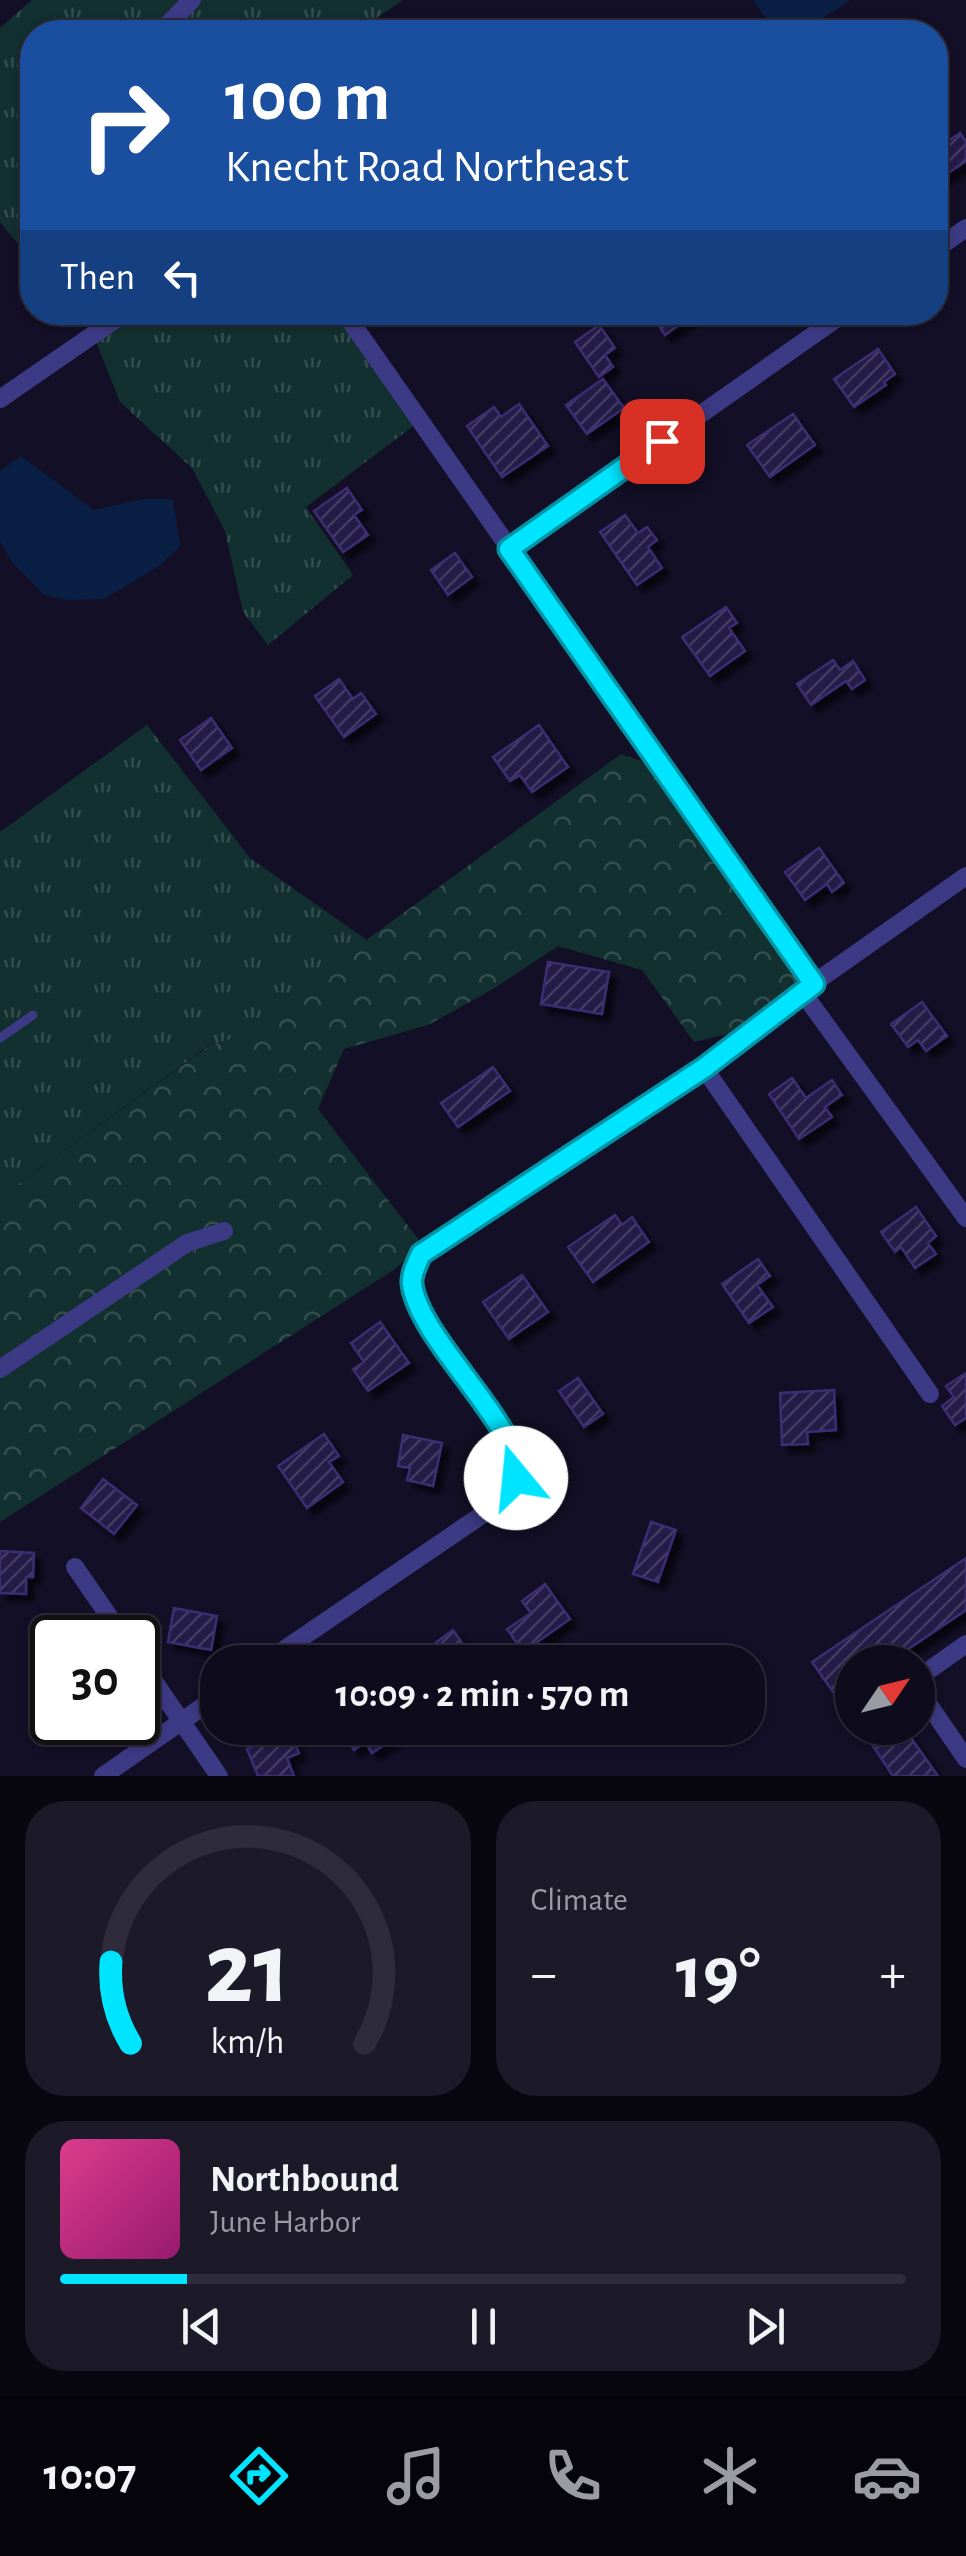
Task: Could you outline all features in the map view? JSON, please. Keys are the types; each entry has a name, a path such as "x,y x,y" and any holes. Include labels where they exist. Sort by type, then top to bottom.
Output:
{"street":[{"path":"172,20 192,0"},
{"path":"0,398 107,325"},
{"path":"353,325 963,1208"},
{"path":"509,549 828,325"},
{"path":"291,1645 495,1506 516,1478 518,1468 510,1443 420,1312 411,1280 421,1254 704,1068 808,988 966,876"},
{"path":"704,1068 930,1394"},
{"path":"0,1369 158,1261 187,1244 224,1230"},
{"path":"75,1567 108,1615"},
{"path":"935,1666 966,1644"},
{"path":"160,1690 220,1776"},
{"path":"102,1776 200,1708"},
{"path":"935,1714 966,1760"}],"lane":[{"path":"0,1038 33,1014"}],"green space":[{"path":"32,0 403,0 374,20 20,20 20,246 0,222 0,28"},
{"path":"85,325 355,325 420,421 306,507 353,575 268,645 243,612 225,531 192,468 120,402 93,334"},
{"path":"147,725 251,859 367,940 231,1039 208,1046 0,1197 0,832"},
{"path":"621,754 647,763 797,981 745,1030 694,1042 642,970 558,946 428,1025 344,1049 318,1109 422,1244 395,1269 0,1522 0,1197 209,1046 231,1039"}],"water":[{"path":"753,0 851,0 820,20 767,20"},
{"path":"21,456 94,510 143,499 173,499 180,546 159,566 104,599 65,600 43,594 13,563 0,541 0,471"}],"building":[{"path":"960,133 966,142 966,161 948,173 948,141"},
{"path":"599,325 615,348 605,355 613,367 599,377 575,342"},
{"path":"658,325 679,325 665,335"},
{"path":"878,349 895,374 854,407 834,379"},
{"path":"603,379 624,408 587,434 566,405"},
{"path":"519,404 548,446 502,477 467,426 494,407 501,417"},
{"path":"793,414 815,445 770,477 747,445"},
{"path":"347,488 362,510 354,515 368,535 343,552 314,511"},
{"path":"625,515 638,533 647,527 657,540 648,547 662,568 637,585 600,532"},
{"path":"455,553 472,577 448,595 431,570"},
{"path":"726,607 737,623 729,628 745,651 710,676 682,637"},
{"path":"833,660 840,670 853,661 865,680 852,689 846,681 811,705 797,684"},
{"path":"339,679 353,699 361,693 376,714 344,737 315,696"},
{"path":"211,718 232,748 201,770 180,740"},
{"path":"539,725 568,767 532,792 520,775 510,781 493,757"},
{"path":"819,848 844,883 832,892 827,884 805,900 785,872"},
{"path":"548,962 609,972 602,1014 541,1004"},
{"path":"922,1002 947,1036 926,1051 918,1040 908,1047 891,1024"},
{"path":"493,1067 510,1091 458,1127 441,1103"},
{"path":"792,1078 806,1098 832,1080 842,1095 825,1107 832,1117 799,1139 769,1094"},
{"path":"916,1207 936,1236 928,1243 936,1254 915,1268 901,1247 895,1252 881,1232"},
{"path":"615,1215 622,1225 632,1217 649,1242 593,1282 568,1247"},
{"path":"758,1259 770,1276 757,1285 773,1307 749,1323 722,1284"},
{"path":"522,1275 548,1312 509,1339 483,1302"},
{"path":"380,1322 409,1363 368,1391 353,1369 364,1362 351,1343"},
{"path":"966,1373 966,1418 955,1425 942,1406 954,1397 946,1386"},
{"path":"578,1378 603,1414 584,1427 559,1391"},
{"path":"834,1390 836,1430 807,1432 808,1444 782,1445 780,1393"},
{"path":"324,1434 339,1456 329,1462 343,1482 307,1508 278,1466"},
{"path":"403,1435 442,1443 433,1486 407,1480 410,1468 398,1466"},
{"path":"103,1479 137,1505 114,1534 81,1508"},
{"path":"651,1522 676,1530 658,1582 633,1574"},
{"path":"0,1551 34,1553 33,1577 26,1577 26,1594 0,1593"},
{"path":"966,1558 966,1610 914,1645 837,1645"},
{"path":"545,1584 570,1619 533,1645 518,1645 507,1629 531,1613 522,1601"},
{"path":"174,1608 217,1616 212,1645 200,1648 168,1642"},
{"path":"453,1630 463,1645 432,1645"},
{"path":"835,1646 835,1695 812,1662"},
{"path":"256,1745 295,1745 299,1753 287,1758 294,1776 258,1776 247,1749"},
{"path":"367,1745 384,1745 372,1753"},
{"path":"916,1745 938,1776 893,1776 873,1746"}],"route":[{"path":"516,1478 518,1468 510,1443 420,1312 411,1280 421,1254 704,1068 814,984 509,549 662,441"}]}
